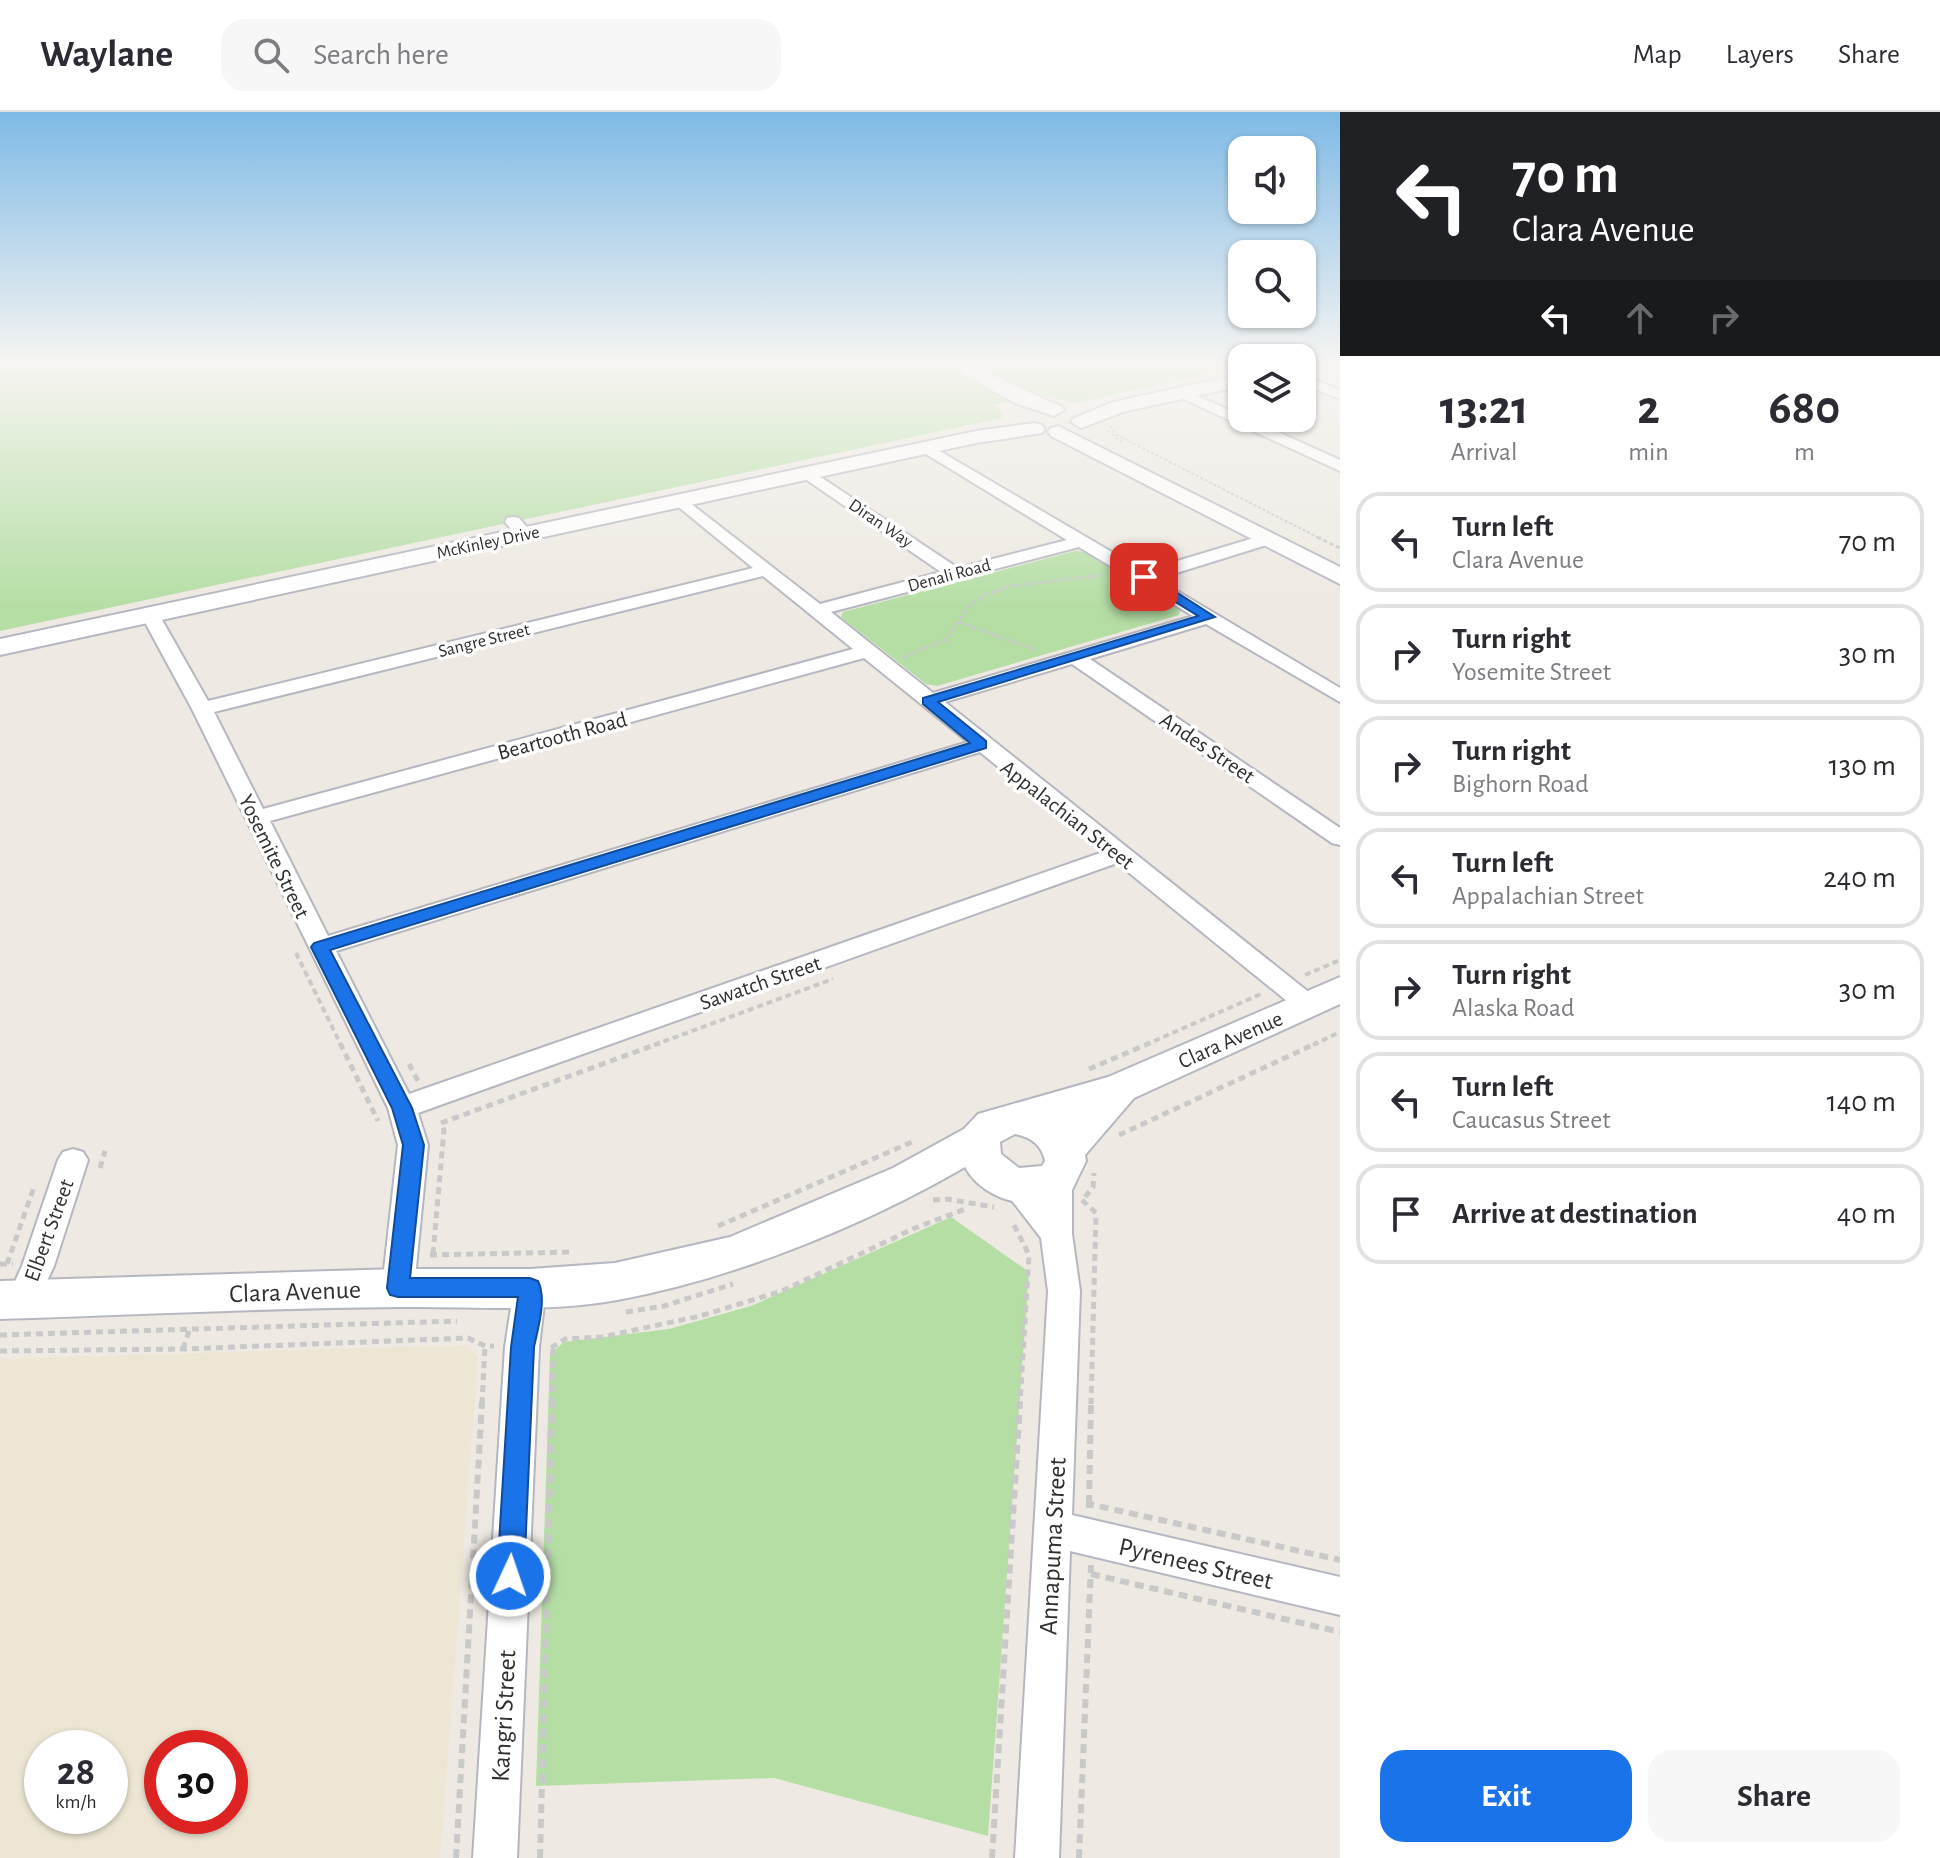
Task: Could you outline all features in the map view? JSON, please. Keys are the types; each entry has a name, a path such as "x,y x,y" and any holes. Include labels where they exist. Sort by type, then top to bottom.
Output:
{"street":[{"name":"McKinley Drive","path":"0,647 519,528 681,501 947,443"},
{"path":"1107,443 1340,565"},
{"path":"1115,443 1267,539 1340,577"},
{"path":"1291,443 1340,466"},
{"path":"926,448 1340,696"},
{"name":"Diran Way","path":"807,473 954,573"},
{"name":"Appalachian Street","path":"681,501 1118,855 1310,993"},
{"path":"1137,573 1267,539"},
{"name":"Denali Road","path":"818,610 1081,541"},
{"name":"Sangre Street","path":"202,709 739,578 766,568"},
{"name":"Yosemite Street","path":"150,615 202,709 402,1108 413,1145 401,1271"},
{"path":"928,701 1208,617"},
{"name":"Beartooth Road","path":"257,818 875,658"},
{"name":"Andes Street","path":"1065,660 1340,838"},
{"path":"320,947 980,745"},
{"name":"Sawatch Street","path":"402,1108 1118,855"},
{"name":"Clara Avenue","path":"995,1183 990,1125 1120,1088 1310,993"},
{"name":"Clara Avenue","path":"13,1279 401,1271 530,1288 615,1282 736,1253 911,1161 995,1183 1032,1187 1068,1176 1120,1088"},
{"path":"1015,1119 1040,1126 1051,1133 1068,1176"},
{"name":"Elbert Street","path":"13,1279 73,1160"},
{"name":"Annapuma Street","path":"1037,1858 1064,1291 1056,1234 1068,1176"},
{"path":"995,1183 1056,1234"},
{"name":"Kangri Street","path":"495,1858 522,1347 530,1288"},
{"name":"Pyrenees Street","path":"1052,1529 1340,1596"}],"path":[{"path":"1124,443 1340,555"},
{"path":"1134,443 1340,548"},
{"path":"875,658 947,639 968,607 985,595 1012,586 1137,573"},
{"path":"959,622 1065,660"},
{"path":"292,944 380,1127"},
{"path":"1076,1074 1310,993 1340,960"},
{"path":"441,1123 839,977"},
{"path":"1109,1139 1340,1032"},
{"path":"703,1230 911,1161"},
{"path":"1068,1176 1096,1213 1091,1539 1079,1858"},
{"path":"992,1858 1029,1255 995,1183"},
{"path":"13,1279 35,1184"},
{"path":"401,1271 585,1252"},
{"path":"456,1858 485,1346"},
{"path":"540,1858 553,1347"},
{"path":"1091,1539 1340,1560"},
{"path":"1091,1539 1340,1632"}],"shaded area":[{"path":"466,1345 478,1356 440,1858 0,1858 0,1359"}],"green space":[{"path":"0,443 882,443 0,631"},
{"path":"1075,551 1085,552 1180,610 1179,615 937,686 926,684 841,617 843,612"},
{"path":"951,1217 1029,1272 988,1836 774,1778 536,1786 550,1354 564,1342 669,1329 751,1306"}],"route":[{"path":"510,1576 522,1347 530,1288 398,1288 413,1145 402,1108 320,947 980,745 928,701 1208,617 1144,577"}]}
